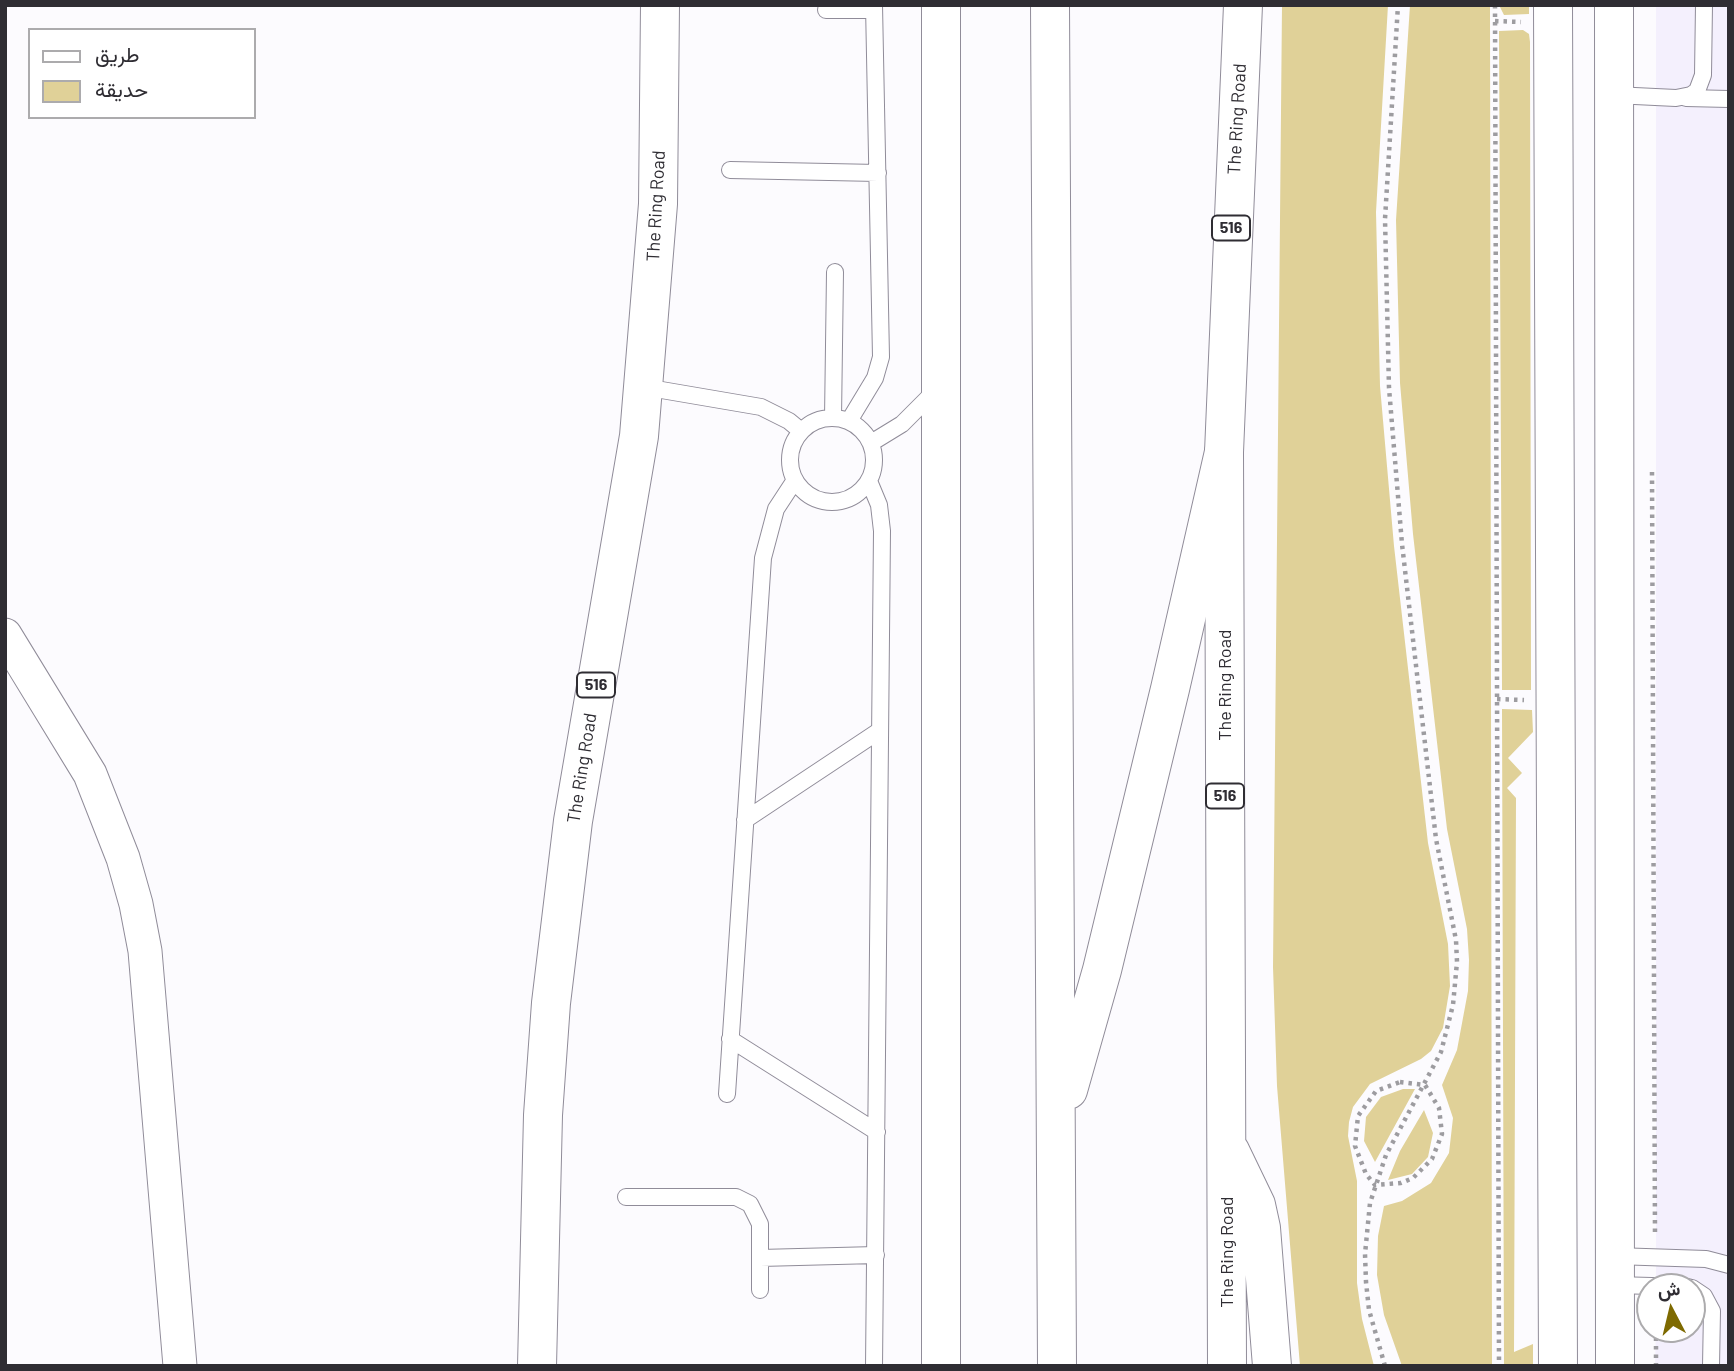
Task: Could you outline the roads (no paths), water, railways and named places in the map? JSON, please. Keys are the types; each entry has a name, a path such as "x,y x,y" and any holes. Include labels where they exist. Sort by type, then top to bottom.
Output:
{"main road":[{"name":"The Ring Road","path":"537,1366 543,1115 551,1003 573,821 625,524 644,387 658,204 660,5"},
{"path":"941,5 941,1366"},
{"name":"516","path":"1050,5 1057,1366"},
{"name":"The Ring Road","path":"1227,1366 1224,452 1243,5"},
{"path":"1553,5 1558,1366"},
{"path":"1614,5 1615,1366"},
{"name":"516","path":"1056,1136 1101,971 1167,703 1224,452"},
{"path":"1226,1141 1234,1164 1256,1205 1272,1366"}],"street":[{"path":"5,635 14,667 90,774 120,847 136,904 145,951 180,1366"}],"lane":[{"path":"1684,98 1691,96 1702,84 1704,5"},
{"path":"826,10 874,8 881,357 870,388 841,419"},
{"path":"1614,95 1729,99"},
{"path":"730,170 878,173"},
{"path":"835,272 841,419"},
{"path":"872,443 902,424 940,385"},
{"path":"644,387 761,407 782,417 801,432"},
{"path":"841,419 858,426 872,443 874,469 869,481 851,498 825,502 813,498 795,480 790,455 801,432 810,424 841,419"},
{"path":"726,1094 766,541 776,509 795,480"},
{"path":"869,481 879,505 882,531 874,1366"},
{"path":"746,820 879,731"},
{"path":"730,1039 877,1132"},
{"path":"626,1197 744,1199 759,1217 760,1290"},
{"path":"760,1258 876,1255"},
{"path":"1615,1270 1706,1259 1729,1265"},
{"path":"1615,1270 1636,1275"},
{"path":"1706,1300 1712,1311 1711,1366"}]}
